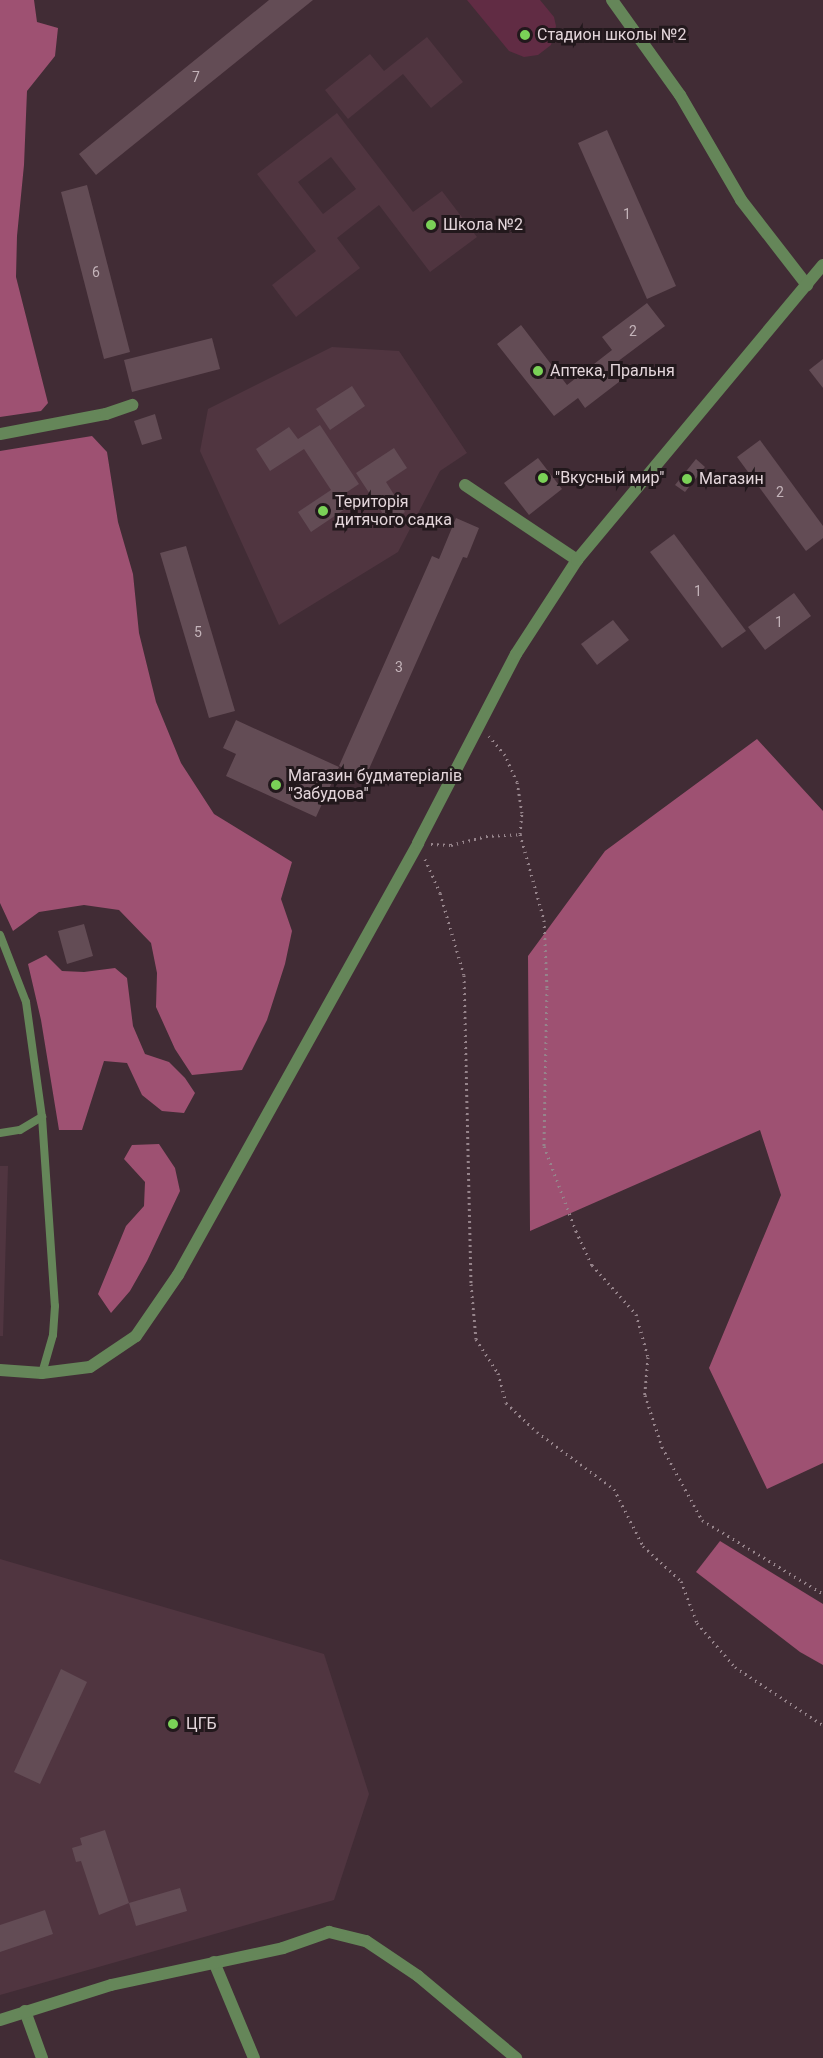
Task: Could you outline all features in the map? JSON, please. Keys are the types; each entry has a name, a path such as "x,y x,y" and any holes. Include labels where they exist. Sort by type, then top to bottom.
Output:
{"street":[{"path":"612,0 680,95 741,200 807,285"},
{"path":"0,1370 42,1373 90,1367 136,1336 178,1275 418,843 516,654 577,560 823,265"},
{"path":"0,434 95,416 132,405"},
{"path":"465,486 577,560"},
{"path":"0,2020 111,1985 284,1948 328,1932 366,1941 418,1976 516,2058"},
{"path":"214,1962 254,2058"},
{"path":"26,2011 42,2058"}],"lane":[{"path":"0,936 26,1002 42,1117 55,1306 53,1335 42,1373"},
{"path":"0,1132 20,1130 42,1117"}],"path":[{"path":"479,725 505,755 517,782 522,813 520,834 544,920 547,988 544,1146 576,1232 592,1265 636,1314 648,1358 645,1395 662,1447 702,1520 823,1594"},
{"path":"520,834 486,836 451,845 418,843 440,893 464,975 471,1284 476,1339 498,1372 506,1403 537,1432 614,1489 643,1546 681,1581 697,1623 735,1667 823,1725"}],"shaded area":[{"path":"0,0 34,0 37,22 58,28 55,56 27,91 24,165 17,236 16,277 48,403 41,411 0,417"},
{"name":"Стадион школы №2","path":"467,0 540,0 554,17 556,26 551,45 538,55 524,57 509,51"},
{"path":"427,37 463,82 431,108 403,74 348,119 325,90 370,54 384,71"},
{"name":"Школа №2","path":"337,113 413,212 442,191 477,237 430,272 379,205 337,238 360,268 296,317 272,285 316,251 257,174","holes":["331,157 356,189 323,214 298,182"]},
{"name":"Територія дитячого садка","path":"332,347 399,351 467,453 440,471 398,552 279,625 200,451 208,409"},
{"path":"92,436 107,452 118,522 133,574 139,633 156,702 181,763 214,814 292,862 281,899 292,931 285,964 267,1020 242,1070 192,1075 175,1049 156,1007 157,973 151,943 119,910 84,905 39,912 13,931 0,903 0,451"},
{"path":"757,739 823,811 823,1463 767,1489 709,1368 781,1195 760,1130 530,1231 528,956 605,851"},
{"path":"46,955 62,971 84,972 115,968 127,978 133,1026 145,1054 169,1062 185,1078 195,1093 184,1113 162,1111 142,1095 127,1063 104,1061 82,1130 59,1130 41,1020 28,964"},
{"path":"159,1144 175,1168 180,1191 147,1261 130,1291 111,1313 98,1294 126,1226 144,1206 145,1182 124,1159 132,1145"},
{"path":"0,1166 8,1166 3,1336 0,1336"},
{"path":"720,1541 823,1604 823,1665 800,1652 696,1572"},
{"name":"ЦГБ","path":"0,1559 324,1654 369,1794 334,1900 0,1995"}],"building":[{"path":"269,0 313,0 96,175 79,154"},
{"path":"607,130 676,286 647,299 578,143"},
{"path":"87,185 130,352 104,359 61,192"},
{"path":"647,303 665,326 617,362 628,375 585,408 578,398 554,416 497,344 521,325 567,385 612,350 602,337"},
{"path":"212,338 220,369 132,392 124,360"},
{"path":"823,359 823,388 809,370"},
{"path":"352,386 365,406 330,430 316,409"},
{"path":"155,414 162,439 142,445 134,421"},
{"path":"320,425 359,484 338,498 345,509 311,532 298,512 331,490 304,449 270,471 256,449 289,427 298,439"},
{"path":"760,440 823,526 823,538 806,551 737,457"},
{"path":"394,448 407,468 386,482 405,512 389,523 356,473"},
{"path":"538,458 562,489 529,515 504,483"},
{"name":"Магазин","path":"696,459 705,467 685,492 675,485"},
{"path":"456,518 479,528 467,558 463,557 365,778 339,766 432,556 439,559"},
{"path":"674,534 746,631 722,648 650,552"},
{"path":"186,546 235,711 209,718 160,553"},
{"path":"794,593 811,616 765,650 748,627"},
{"path":"613,620 629,640 597,665 581,644"},
{"path":"236,720 339,767 316,817 226,776 236,754 223,748"},
{"path":"84,924 93,956 67,964 58,931"},
{"path":"61,1669 87,1682 40,1784 14,1772"},
{"path":"105,1830 129,1903 99,1915 81,1861 76,1862 72,1848 82,1845 80,1838"},
{"path":"180,1888 187,1911 136,1926 129,1903"},
{"path":"45,1910 53,1934 0,1952 0,1925"}],"place":[{"name":"Стадион школы №2","path":"525,35"},
{"name":"Школа №2","path":"431,225"},
{"name":"Аптека, Пральня","path":"538,371"},
{"name":"\"Вкусный мир\"","path":"543,478"},
{"name":"Магазин","path":"687,479"},
{"name":"Територія дитячого садка","path":"323,511"},
{"name":"Магазин будматеріалів \"Забудова\"","path":"276,785"},
{"name":"ЦГБ","path":"173,1724"}]}
